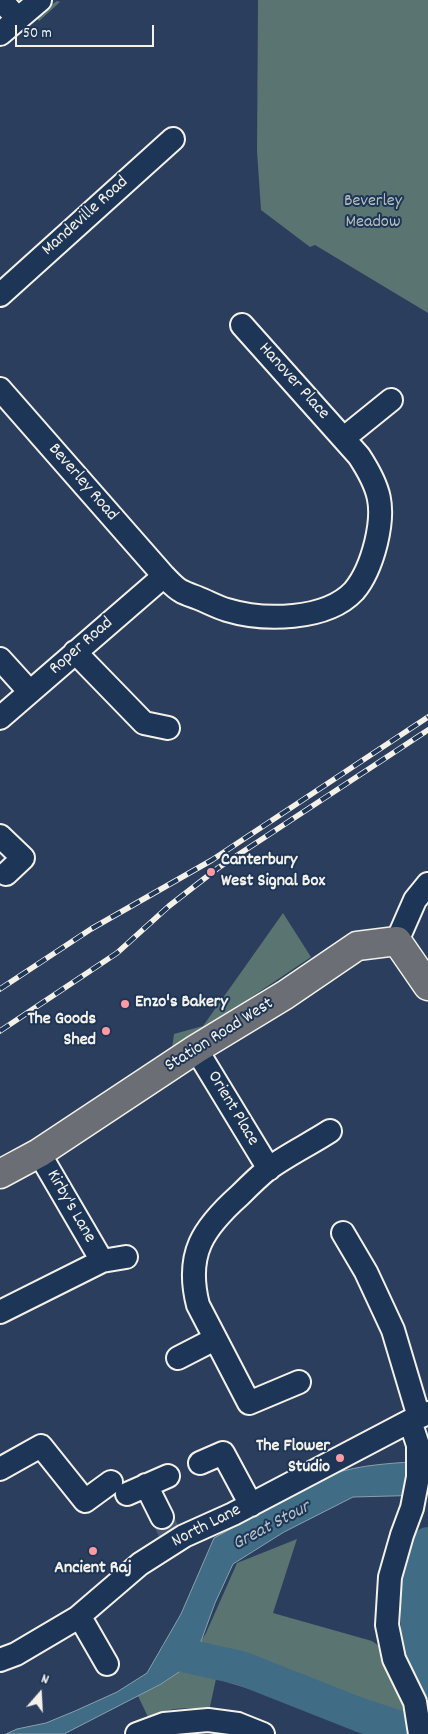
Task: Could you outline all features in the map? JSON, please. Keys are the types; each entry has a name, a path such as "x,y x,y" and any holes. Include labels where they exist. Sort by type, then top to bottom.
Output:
{"main road":[{"path":"397,941 428,986"},
{"name":"Station Road West","path":"0,1174 38,1152 196,1049 285,995 357,946 397,941"}],"street":[{"path":"0,0 18,19"},
{"path":"0,34 40,0"},
{"name":"Mandeville Road","path":"0,295 173,139"},
{"name":"Hanover Place","path":"164,576 180,591 227,610 251,615 305,614 340,602 354,590 365,573 373,554 379,528 380,510 379,495 373,477 344,438 242,325"},
{"name":"Beverley Road","path":"0,389 164,576"},
{"path":"344,438 390,400"},
{"name":"Roper Road","path":"0,718 164,576"},
{"path":"76,652 144,723 168,728"},
{"path":"0,659 30,692"},
{"path":"0,836 23,858 6,874"},
{"path":"397,941 415,900 428,884"},
{"name":"Orient Place","path":"196,1049 269,1169"},
{"path":"299,1382 249,1403 198,1305 194,1289 194,1264 206,1231 219,1213 269,1169 330,1131"},
{"name":"Kirby's Lane","path":"38,1152 102,1261"},
{"path":"343,1233 366,1272 393,1330 419,1417 418,1476 413,1501 390,1577 387,1625 394,1659 415,1702 418,1724"},
{"name":"Kirby's Lane","path":"0,1312 102,1261 126,1257"},
{"path":"178,1358 215,1339"},
{"name":"North Lane","path":"0,1660 16,1654 86,1612 140,1564 168,1531 184,1536 251,1505 419,1417"},
{"path":"0,1469 41,1446 85,1501 168,1476"},
{"path":"200,1463 223,1453 251,1505"},
{"path":"128,1487 168,1531"},
{"path":"77,1618 84,1624 107,1664"},
{"path":"137,1734 164,1724 208,1720 238,1724 262,1734"}],"green space":[{"name":"Beverley Meadow","path":"258,0 428,0 428,313 315,245 310,247 261,210 257,151"},
{"path":"57,1 60,2 39,21 35,16"},
{"path":"283,913 311,957 198,1033 172,1048 174,1034 203,1026"},
{"path":"297,1539 273,1613 372,1641 386,1651 420,1734 399,1734 216,1679 209,1711 178,1709 148,1717 138,1696 185,1668 206,1633 237,1563"},
{"path":"428,1567 428,1657 424,1635 423,1612 425,1578"}],"water":[{"path":"428,1461 428,1495 353,1497 284,1532 233,1564 215,1603 200,1644 185,1668 161,1684 64,1734 6,1734 17,1729 46,1723 75,1711 117,1692 147,1673 181,1614 214,1538 330,1475 366,1466"}],"waterway":[{"name":"Great Stour","path":"428,1544 418,1585 418,1649 428,1682"},
{"name":"Great Stour","path":"178,1654 241,1668 360,1715 418,1734"}],"tunnel":[{"path":"162,1517 169,1532"}],"railway":[{"path":"0,989 91,929 212,860 428,717"},
{"path":"0,1031 117,953 169,906 218,868 428,730"}],"place":[{"name":"Canterbury West Signal Box","path":"211,872"},
{"name":"Enzo's Bakery","path":"125,1004"},
{"name":"The Goods Shed","path":"106,1031"},
{"name":"The Flower Studio","path":"340,1458"},
{"name":"Ancient Raj","path":"93,1551"}]}
